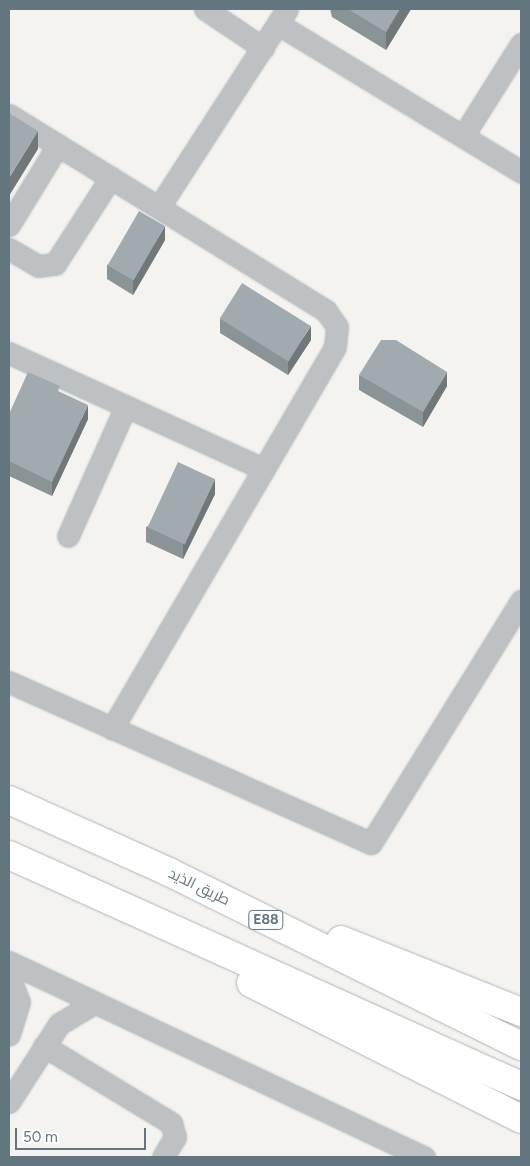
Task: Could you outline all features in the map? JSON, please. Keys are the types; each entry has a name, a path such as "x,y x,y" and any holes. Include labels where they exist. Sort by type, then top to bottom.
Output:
{"highway":[{"name":"طريق الذيد","path":"9,800 169,872 521,1046"},
{"path":"9,855 150,921 521,1086"},
{"path":"169,872 521,1012"},
{"path":"150,921 274,995 521,1119"}],"street":[{"path":"205,9 263,48"},
{"path":"160,207 283,16 463,136 521,172"},
{"path":"463,136 521,44"},
{"path":"9,115 326,311 338,327 335,347 112,729"},
{"path":"9,226 58,145"},
{"path":"9,249 43,268 55,264 111,177"},
{"path":"9,353 30,373 126,406 264,469"},
{"path":"68,536 126,406"},
{"path":"9,682 371,843 521,601"},
{"path":"9,962 424,1157"},
{"path":"9,976 20,1002 9,1035"},
{"path":"9,1102 44,1046 70,1015 94,1002"},
{"path":"44,1046 171,1123 175,1137 163,1157"}],"building":[{"path":"348,9 400,9 386,32"},
{"path":"9,113 38,131 9,178"},
{"path":"139,211 165,226 133,281 108,266"},
{"path":"242,283 311,326 288,362 220,319"},
{"path":"381,340 396,340 447,372 423,412 359,375"},
{"path":"28,372 60,386 58,391 88,405 52,482 9,461 9,414"},
{"path":"178,462 215,479 185,545 148,527"}]}
